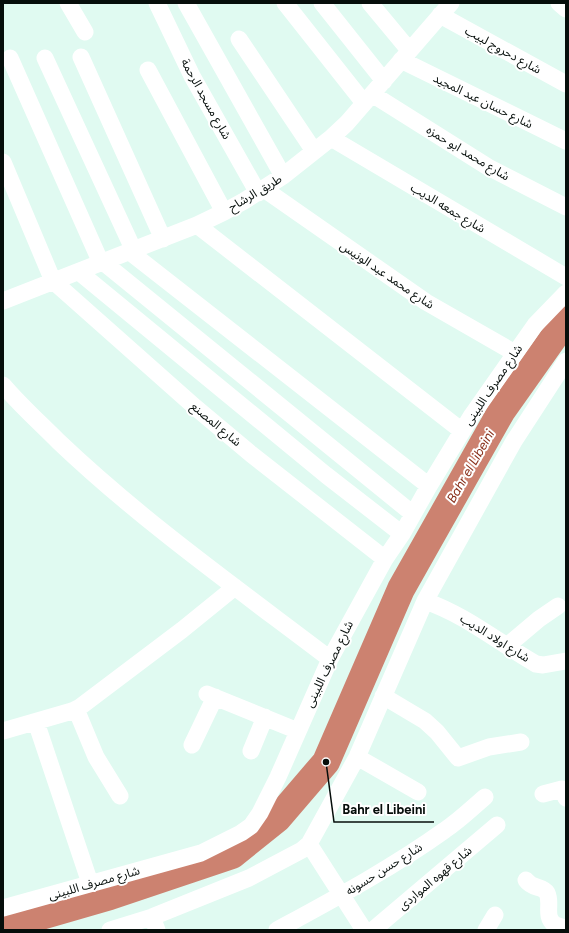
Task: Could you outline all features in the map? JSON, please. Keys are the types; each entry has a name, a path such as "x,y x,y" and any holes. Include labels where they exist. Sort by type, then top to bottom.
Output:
{"street":[{"path":"68,3 85,32"},
{"name":"شارع مسجد الرحمة","path":"157,3 192,76 261,191"},
{"name":"شارع محمد ابو حمزه","path":"285,3 368,99 488,167 566,206"},
{"path":"322,3 384,81"},
{"path":"370,3 405,55"},
{"path":"559,3 566,10"},
{"path":"193,5 284,176"},
{"name":"طريق الرشاح","path":"3,301 197,225 224,212 284,176 331,138 384,81 446,7"},
{"name":"شارع دحروج لبيب","path":"446,7 566,84"},
{"path":"239,39 314,151"},
{"name":"شارع حسان عبد المجيد","path":"405,55 566,141"},
{"path":"81,57 163,239"},
{"path":"10,58 102,262 413,514"},
{"path":"45,58 132,251 429,486"},
{"path":"148,70 224,212"},
{"name":"شارع جمعه الديب","path":"331,138 566,277"},
{"path":"3,162 53,281"},
{"name":"شارع محمد عبد الونيس","path":"261,191 426,302 515,353"},
{"path":"197,225 462,432"},
{"path":"79,272 314,465 402,534"},
{"name":"شارع المصنع","path":"53,281 195,407 251,454 385,559"},
{"name":"شارع مصرف اللبينى","path":"3,908 201,853 241,833 251,826 260,813 274,785 330,659 385,559 402,534 462,432 515,353 535,325 566,292"},
{"path":"110,930 155,924 249,878 302,850 309,844 357,757 425,601 514,441 564,370"},
{"path":"3,385 20,405 93,474 130,505 235,587 330,659"},
{"path":"3,731 76,709 97,695 164,644 235,587"},
{"name":"شارع اولاد الديب","path":"425,601 440,606 458,616 536,664 543,666 566,661"},
{"path":"507,646 539,619 558,606"},
{"path":"192,745 211,695 298,731"},
{"path":"383,696 425,721 438,732 458,758 488,747 520,742"},
{"path":"76,709 96,757 120,796"},
{"path":"251,751 265,717"},
{"path":"36,722 90,883"},
{"path":"357,757 418,792"},
{"path":"543,794 562,788 566,798"},
{"name":"شارع حسن حسونه","path":"277,930 341,895 447,829 485,797"},
{"name":"شارع قهوه المواردى","path":"373,930 497,825"},
{"path":"309,844 364,930"},
{"path":"526,880 529,884 544,890 548,894 549,914 551,920 555,924 566,929"},
{"path":"486,930 495,915"}],"waterway":[{"name":"Bahr el Libeini","path":"3,927 110,896 232,855 278,818 326,762 401,589 501,412 566,320"}],"place":[{"name":"Bahr el Libeini","path":"326,762"}]}
